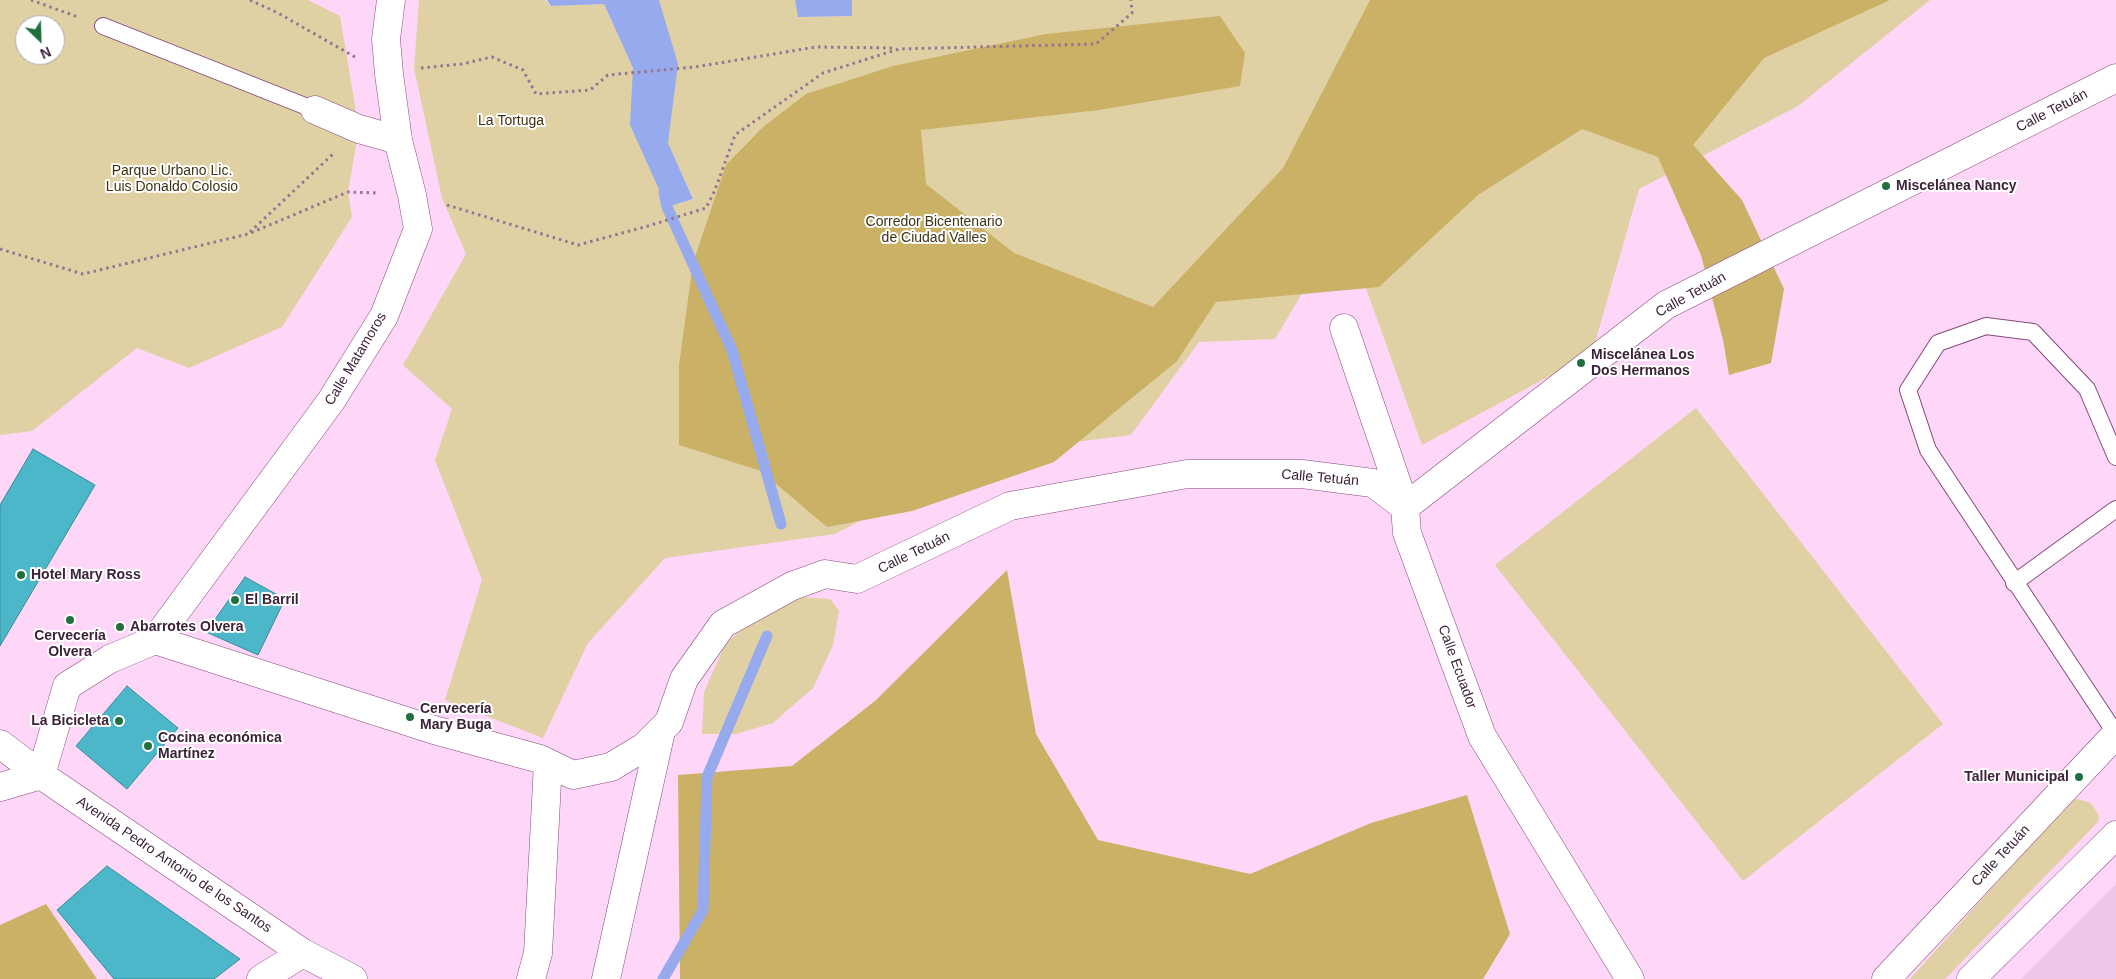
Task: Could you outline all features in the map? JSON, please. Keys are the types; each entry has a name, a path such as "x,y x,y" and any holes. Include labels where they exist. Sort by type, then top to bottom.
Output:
{"street":[{"name":"Calle Matamoros","path":"155,640 331,401 384,316 418,229 412,195 398,140 389,74 386,39 391,0"},
{"name":"Calle Tetuán","path":"652,739 669,722 684,679 723,624 792,586 824,574 857,579 1010,506 1187,474 1302,474 1373,483 1405,506 1666,305 2116,78"},
{"path":"316,110 359,129 398,140"},
{"name":"Calle Ecuador","path":"1344,328 1405,506 1407,532 1482,736 1630,979"},
{"path":"0,787 41,775 67,686 110,659 155,640 434,730 548,763 573,775 611,767 652,739"},
{"name":"Calle Tetuán","path":"1886,979 2116,734"},
{"path":"606,979 652,739"},
{"name":"Avenida Pedro Antonio de los Santos","path":"0,744 41,775 303,953 353,979"},
{"path":"530,979 538,953 548,763"},
{"path":"1971,979 2116,835"},
{"path":"262,979 303,953"}],"lane":[{"path":"103,26 316,110"},
{"path":"2116,458 2087,389 2033,332 1986,326 1938,342 1908,390 1928,450 2014,583 2116,734"},
{"path":"2014,583 2116,509"}],"path":[{"path":"31,0 103,26"},
{"path":"250,0 389,74 414,68 462,64 492,57 523,70 536,94 590,90 608,75 695,67 816,47 899,48 1096,44 1132,13 1131,0"},
{"path":"0,249 84,274 248,234 348,192 412,195 578,245 706,208 715,190 735,135 824,73 899,48"},
{"path":"248,234 359,129"}],"shaded area":[{"path":"2116,884 2116,979 2021,979"}],"green space":[{"name":"Parque Urbano Lic. Luis Donaldo Colosio","path":"0,0 308,0 340,16 359,129 348,192 352,217 282,327 189,368 137,348 32,431 0,435"},
{"name":"Corredor Bicentenario de Ciudad Valles","path":"419,0 545,0 551,6 604,4 633,68 667,207 693,199 668,143 656,0 795,0 799,17 851,16 852,0 1930,0 1798,106 1639,189 1592,353 1422,445 1356,260 1313,275 1275,339 1199,342 1131,435 989,453 835,534 665,558 588,643 543,738 445,700 482,580 435,460 452,409 403,365 466,254 442,198 414,68"},
{"path":"1370,0 1890,0 1764,58 1693,145 1742,200 1784,289 1771,363 1729,375 1723,340 1701,255 1658,157 1582,129 1478,195 1379,287 1216,302 1177,361 1054,462 912,511 827,527 761,471 679,445 679,365 693,263 726,165 763,127 806,94 893,66 1046,34 1220,16 1245,53 1240,86 1099,110 921,130 926,184 1014,253 1153,307 1283,168"},
{"path":"1696,408 1943,724 1743,881 1495,565"},
{"path":"1007,570 1036,734 1098,840 1250,874 1371,823 1467,795 1510,934 1483,979 680,979 678,775 792,766 875,701"},
{"path":"800,597 830,599 839,611 833,645 813,688 773,723 736,734 702,734 704,692 725,645 753,618"},
{"path":"2077,799 2091,803 2099,816 2098,822 1945,979 1910,979 2071,800"},
{"path":"46,904 97,979 0,979 0,925"}],"water":[{"path":"547,0 659,0 678,64 668,143 693,199 667,207 630,125 633,68 604,4 551,6"},
{"path":"795,0 852,0 852,16 798,17"}],"building":[{"name":"Hotel Mary Ross","path":"33,449 95,485 0,646 0,505"},
{"path":"245,577 285,599 258,655 206,632"},
{"path":"127,686 178,728 127,789 76,746"},
{"path":"107,866 240,959 214,979 114,979 57,910"}],"waterway":[{"path":"664,192 667,207 732,350 781,524"},
{"path":"663,979 703,910 707,777 767,636"}],"place":[{"name":"Miscelánea Nancy","path":"1886,186"},
{"name":"Miscelánea Los Dos Hermanos","path":"1581,363"},
{"name":"Hotel Mary Ross","path":"21,575"},
{"name":"El Barril","path":"235,600"},
{"name":"Cervecería Olvera","path":"70,620"},
{"name":"Abarrotes Olvera","path":"120,627"},
{"name":"Cervecería Mary Buga","path":"410,717"},
{"name":"La Bicicleta","path":"119,721"},
{"name":"Cocina económica Martínez","path":"148,746"},
{"name":"Taller Municipal","path":"2079,777"}],"park label":[{"name":"La Tortuga","path":"511,121"}]}
